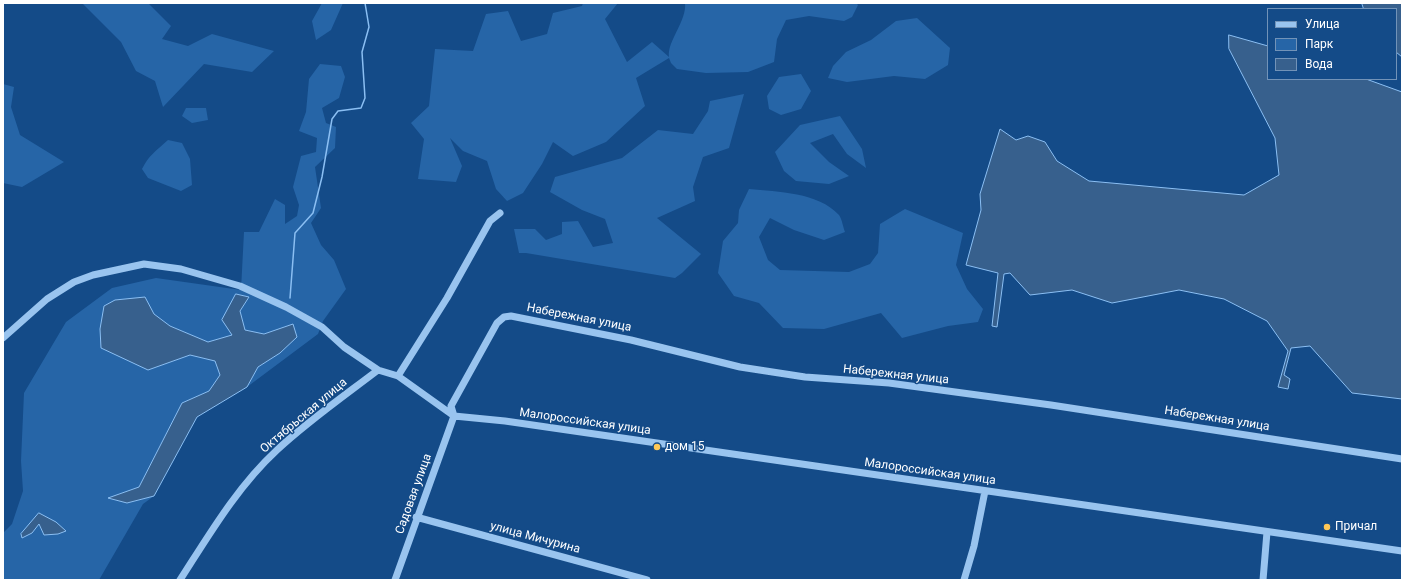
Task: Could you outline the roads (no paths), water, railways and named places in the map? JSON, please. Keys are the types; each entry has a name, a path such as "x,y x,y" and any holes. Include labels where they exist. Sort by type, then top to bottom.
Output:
{"street":[{"path":"398,376 448,298 490,221 500,213"},
{"path":"3,338 47,299 74,282 93,275 144,264 181,269 233,284 286,307 322,327 344,347 378,370 398,376 454,416"},
{"name":"Набережная улица","path":"454,416 451,406 497,323 504,317 512,316 631,340 740,367 805,377 889,383 1051,405 1402,459"},
{"name":"Октябрьская улица","path":"180,580 217,523 236,497 276,450 378,370"},
{"name":"Малороссийская улица","path":"454,416 505,421 1402,551"},
{"name":"Садовая улица","path":"395,580 416,517 454,416"},
{"path":"964,580 974,546 985,491"},
{"name":"улица Мичурина","path":"416,517 647,580"},
{"path":"1263,580 1267,532"}],"water":[{"path":"1362,3 1402,3 1402,57 1397,53 1397,8 1364,8"},
{"path":"1229,35 1267,46 1267,80 1369,80 1402,92 1402,399 1352,393 1310,346 1291,348 1284,375 1290,379 1288,389 1278,387 1288,351 1267,321 1224,299 1179,290 1112,303 1072,290 1030,295 1010,273 1004,274 997,327 992,326 998,273 966,265 981,210 980,194 1000,129 1016,140 1028,136 1045,142 1057,161 1089,181 1244,195 1279,175 1275,138 1229,49"},
{"path":"236,294 249,297 240,311 245,330 264,334 293,324 297,337 280,353 258,367 247,387 197,417 154,496 127,503 108,498 139,487 182,403 209,391 220,375 215,361 190,355 148,370 101,348 100,329 104,306 115,300 145,297 154,314 170,326 208,342 232,335 222,320"},
{"path":"39,513 56,522 66,531 58,534 44,535 39,524 32,533 22,538 21,534"}],"waterway":[{"path":"290,298 295,233 313,213 322,177 332,119 338,111 361,108 365,98 362,52 369,27 365,3"}],"place":[{"name":"дом 15","path":"657,447"},
{"name":"Причал","path":"1327,527"}]}
